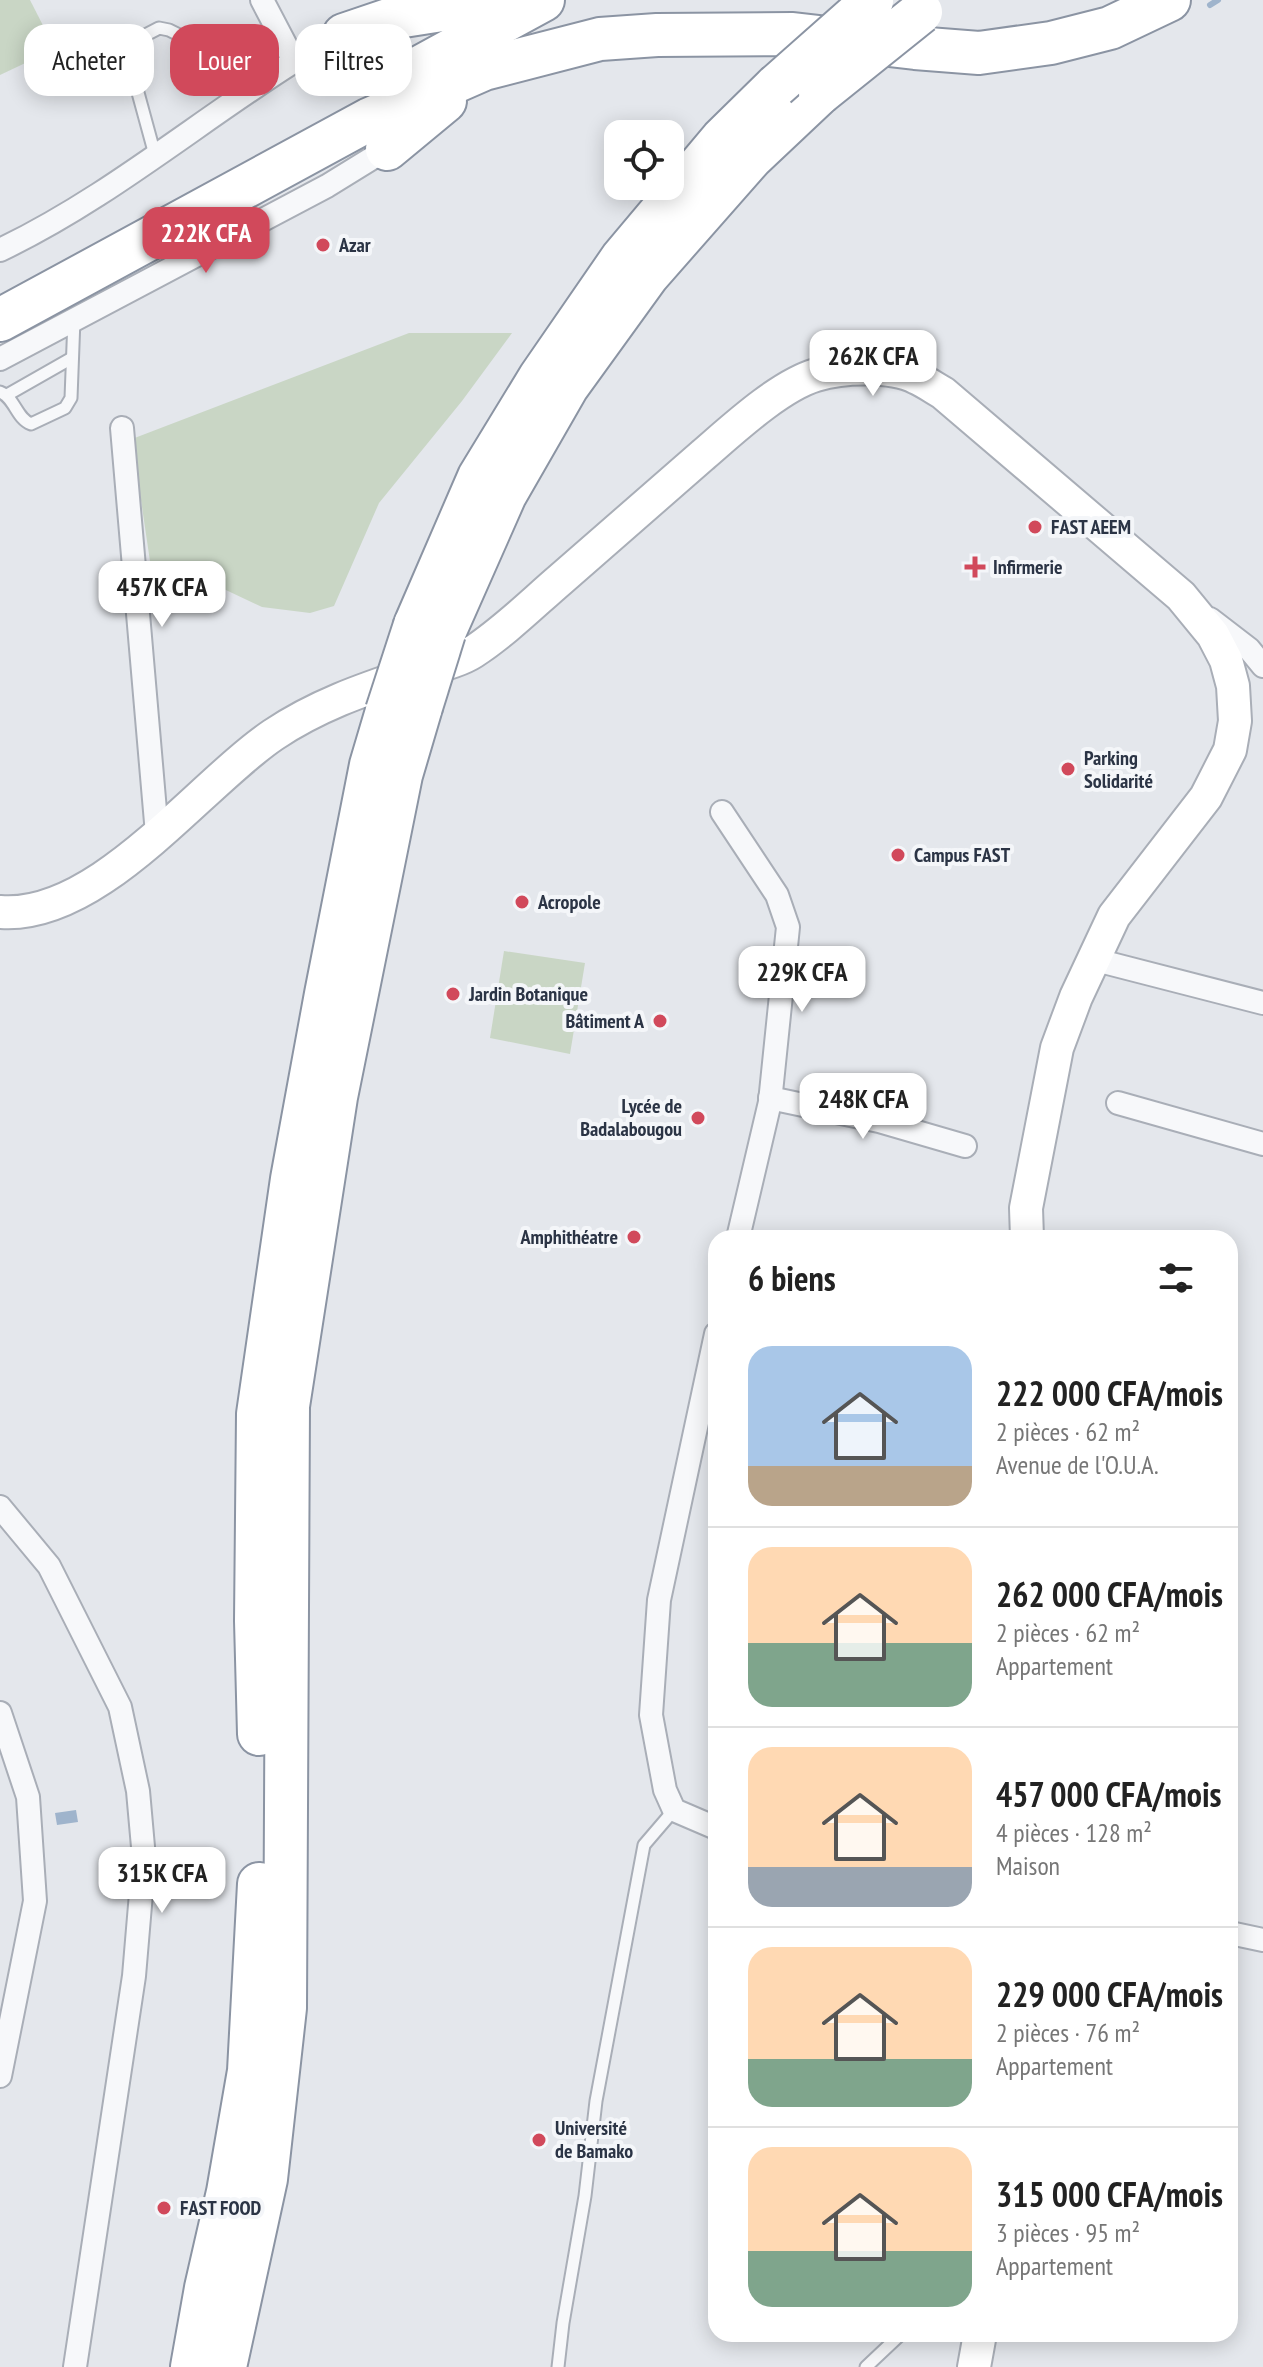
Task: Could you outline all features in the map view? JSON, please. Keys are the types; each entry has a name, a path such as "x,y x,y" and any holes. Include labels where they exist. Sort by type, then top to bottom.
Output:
{"highway":[{"path":"376,24 397,17 448,9 531,0"},
{"path":"0,297 543,0"},
{"path":"192,2367 249,2071 262,1834 256,1621 258,1414 292,1179 371,765 404,709 479,477 540,377 622,258 722,139 776,86 873,0"},
{"path":"0,320 370,119 484,69 600,39 657,35 793,34 979,53 1051,43 1110,28 1169,0"},
{"path":"429,629 567,387 648,275 751,158 820,93 929,6"},
{"path":"387,149 484,69"},
{"path":"225,2367 266,2179 285,2008 288,1406 336,1097 401,775 404,709"}],"street":[{"path":"262,0 294,61 279,71"},
{"path":"363,24 405,0"},
{"path":"0,250 25,238 243,96"},
{"path":"0,359 327,186 387,149"},
{"path":"0,912 48,906 99,881 137,852 230,767 317,708 471,654 729,432 779,394 814,375 851,369 886,370 915,376 943,393 1181,596 1249,649 1263,666"},
{"path":"122,428 157,834"},
{"path":"1027,1230 1026,1208 1057,1048 1092,959 1114,916 1206,797 1230,750 1235,721 1233,686 1226,660 1213,635 1181,596"},
{"path":"722,812 777,895 788,927 770,1098 740,1230"},
{"path":"1092,959 1263,1003"},
{"path":"770,1098 879,1121 965,1146"},
{"path":"1118,1103 1263,1144"},
{"path":"708,1371 659,1600 651,1715 665,1790 674,1810 708,1825"},
{"path":"0,1507 49,1566 120,1707 138,1791 144,1858 134,1976 75,2367"},
{"path":"0,1713 28,1797 35,1901 0,2076"},
{"path":"1238,1935 1263,1940"},
{"path":"974,2367 979,2342"}],"lane":[{"path":"155,155 128,56 134,41 159,28 170,30"},
{"path":"72,358 4,393 23,421 31,424 65,408 71,398 74,319"},
{"path":"558,2367 585,2196 596,2101 644,1845 674,1810"},
{"path":"866,2367 893,2342"}],"green space":[{"path":"0,0 30,0 42,24 24,24 24,64 0,75"},
{"path":"409,333 512,333 462,401 379,503 334,606 310,613 262,607 192,574 151,568 132,439"},
{"path":"504,951 585,963 570,1054 490,1038"}],"water":[{"path":"76,1810 78,1822 57,1825 55,1813"}],"waterway":[{"path":"1210,5 1218,0"}],"place":[{"name":"Azar","path":"323,245"},
{"name":"FAST AEEM","path":"1035,527"},
{"name":"Infirmerie","path":"975,567"},
{"name":"Parking Solidarité","path":"1068,769"},
{"name":"Campus FAST","path":"898,855"},
{"name":"Acropole","path":"522,902"},
{"name":"Jardin Botanique","path":"453,994"},
{"name":"Bâtiment A","path":"660,1021"},
{"name":"Lycée de Badalabougou","path":"698,1118"},
{"name":"Amphithéatre","path":"634,1237"},
{"name":"Université de Bamako","path":"539,2140"},
{"name":"FAST FOOD","path":"164,2208"}]}
